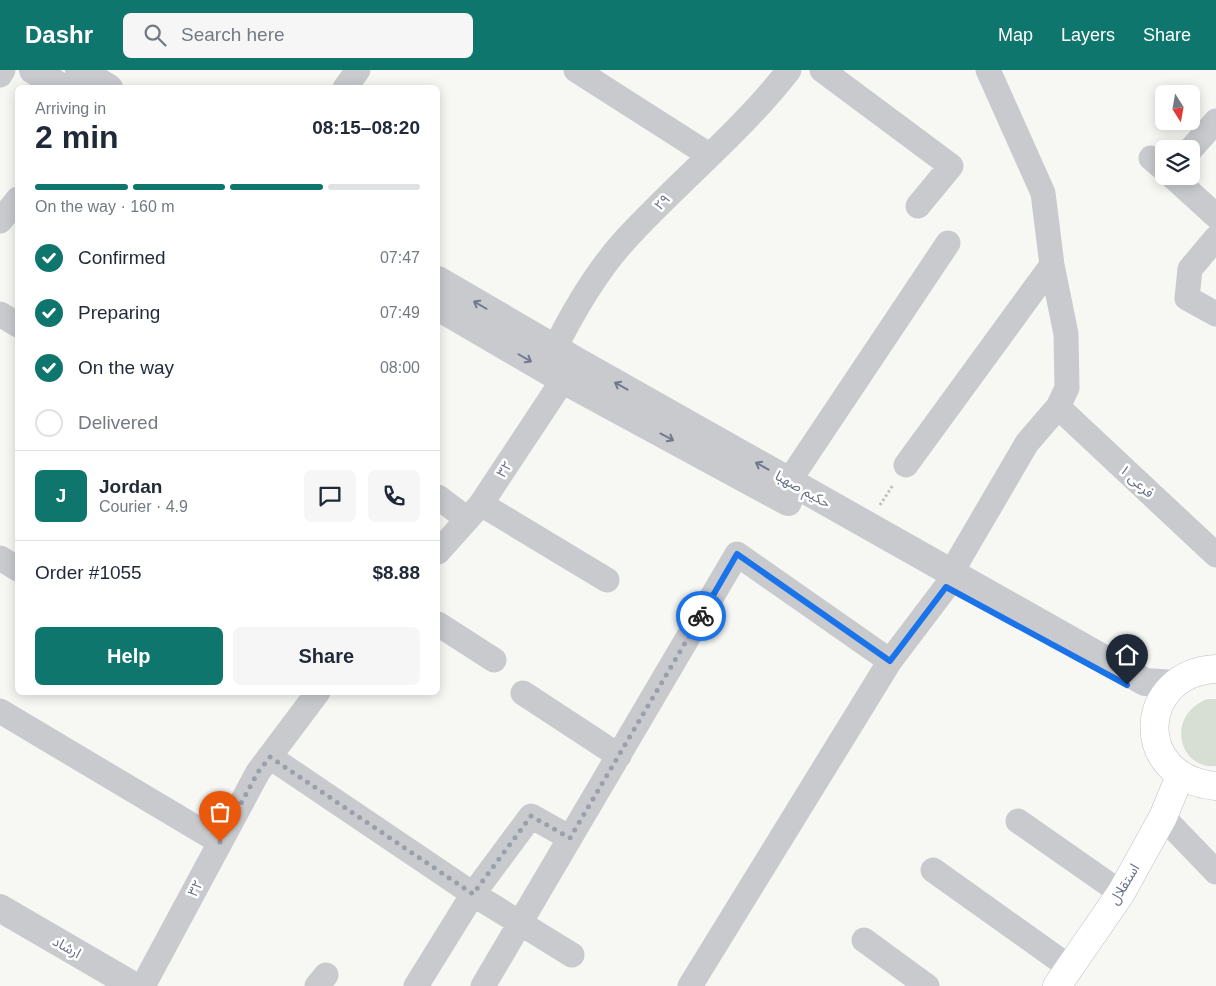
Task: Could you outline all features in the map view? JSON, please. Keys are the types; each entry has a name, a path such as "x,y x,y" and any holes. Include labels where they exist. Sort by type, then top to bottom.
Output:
{"main road":[{"path":"1216,669 1202,670 1187,675 1167,693 1155,719 1155,735 1159,751 1168,765 1180,776 1198,784 1216,786"},
{"name":"استقلال","path":"1063,976 1121,893 1164,818 1180,776"}],"street":[{"path":"0,75 3,70"},
{"path":"33,70 58,85"},
{"path":"79,70 104,85"},
{"path":"348,85 358,70"},
{"path":"576,70 709,155"},
{"name":"۲۹","path":"555,348 578,303 624,242 764,102 789,70"},
{"path":"822,70 951,166 918,206"},
{"path":"690,986 890,661 949,580 1027,443 1058,407 1067,388 1066,334 1052,265 1043,193 988,70"},
{"path":"1199,140 1216,120"},
{"path":"1182,185 1216,216"},
{"path":"0,221 15,203"},
{"path":"1216,238 1190,269 1187,298 1216,314"},
{"path":"789,481 948,243"},
{"path":"906,465 1052,265"},
{"name":"حکیم صهبا","path":"440,281 867,525 949,580"},
{"name":"حکیم صهبا","path":"440,308 563,380 1167,693"},
{"path":"0,314 15,323"},
{"path":"555,348 563,380"},
{"name":"۳۲","path":"440,550 474,511 563,380"},
{"name":"فرعی ۱","path":"1058,407 1216,555"},
{"path":"440,498 474,511 607,580"},
{"path":"483,986 737,554 890,661"},
{"path":"0,558 15,567"},
{"path":"440,625 494,660"},
{"path":"523,693 619,756"},
{"name":"۳۲","path":"143,986 258,772 316,695"},
{"path":"0,711 220,842"},
{"path":"270,757 473,894 520,921 572,955"},
{"path":"416,986 473,894 531,816 570,838"},
{"path":"1164,818 1216,872"},
{"path":"1018,821 1121,893"},
{"path":"933,870 1063,976"},
{"name":"ارشاد","path":"0,908 134,986"},
{"path":"864,940 927,986"}],"path":[{"path":"867,525 906,465"}],"shaded area":[{"path":"1208,699 1216,699 1216,766 1203,765 1193,759 1185,751 1182,740 1182,728 1186,716 1194,706"}],"way so far":[{"path":"220,842 258,772 270,757 473,894 531,816 570,838 701,616"}],"route":[{"path":"701,616 737,554 890,661 946,587 1127,685"}]}
